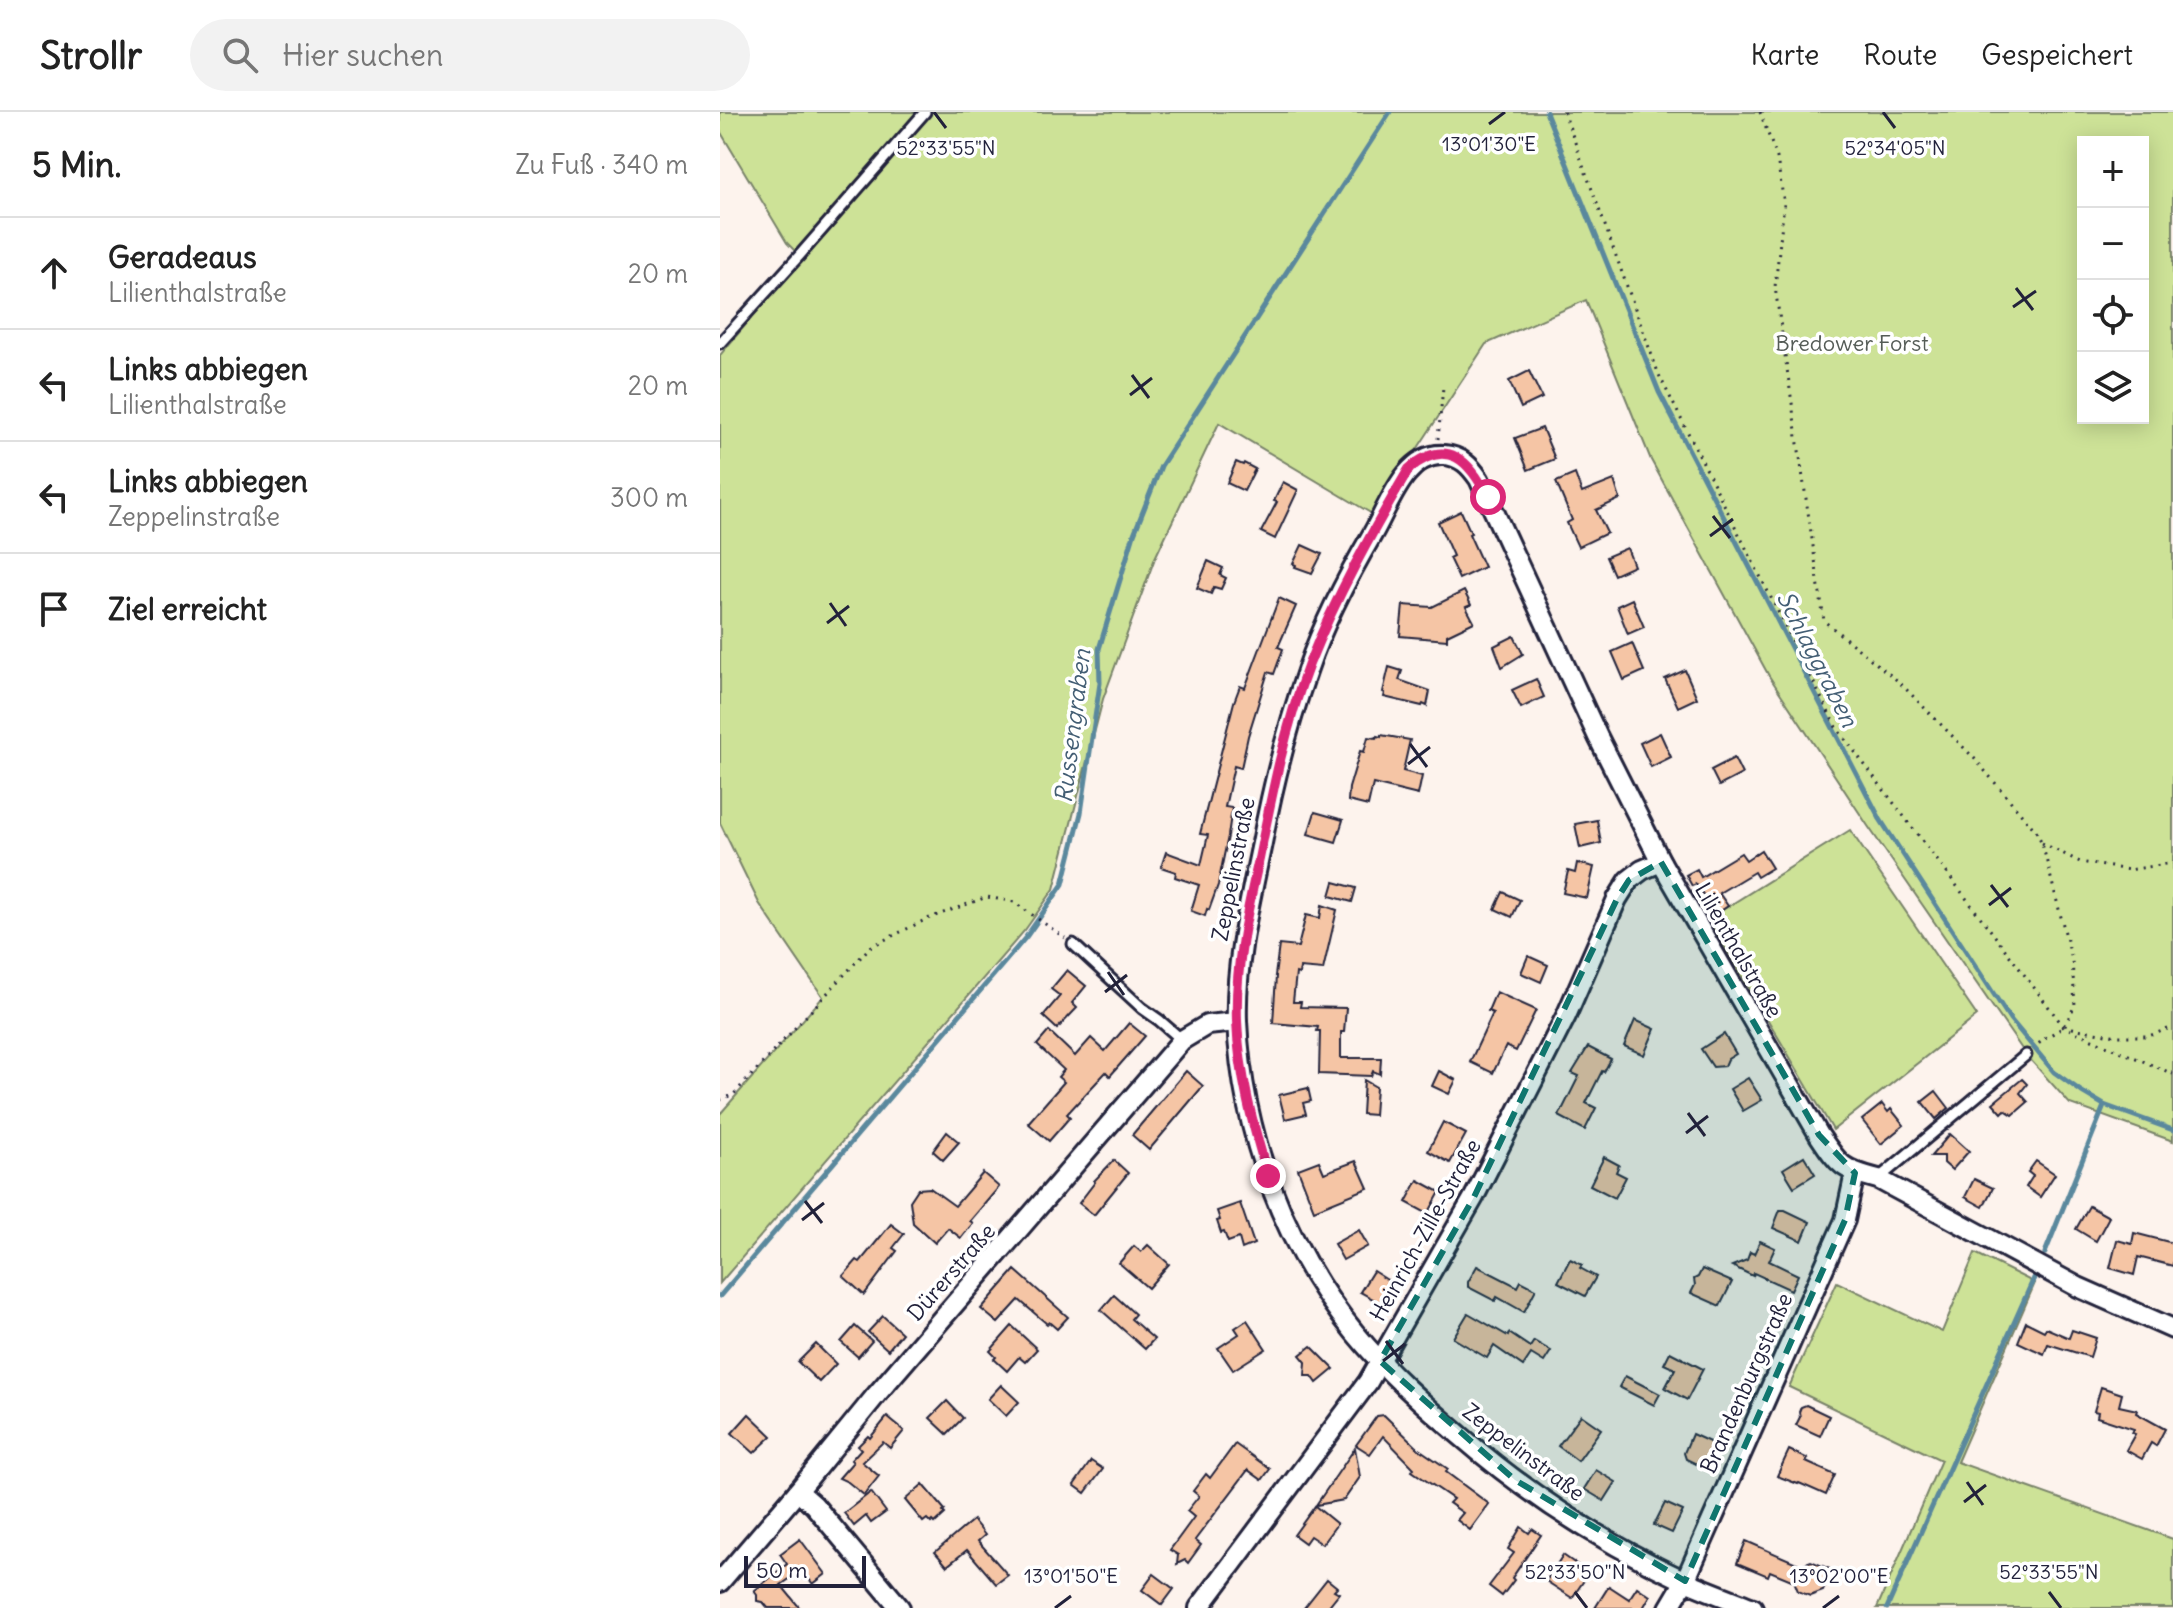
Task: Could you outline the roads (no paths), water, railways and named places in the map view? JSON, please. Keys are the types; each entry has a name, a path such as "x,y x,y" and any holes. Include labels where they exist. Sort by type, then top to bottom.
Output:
{"street":[{"name":"Lilienthalstraße","path":"1428,457 1457,457 1469,465 1479,479 1592,724 1661,862 1836,1160 1855,1173 1878,1179 2078,1287 2173,1329"},
{"name":"Zeppelinstraße","path":"1428,457 1409,469 1354,566 1309,666 1273,785 1240,962 1237,1022 1254,1130 1285,1221 1305,1259 1329,1299 1380,1361 1437,1415 1525,1487 1598,1535 1685,1581 1753,1608"},
{"name":"Heinrich-Zille-Straße","path":"1199,1608 1368,1382 1474,1197 1566,1016 1617,899 1629,880 1661,862"},
{"name":"Dürerstraße","path":"720,1582 1182,1040 1207,1025 1237,1022"},
{"name":"Brandenburgstraße","path":"1669,1608 1685,1581 1845,1220 1855,1173"},
{"path":"798,1491 814,1505 900,1608"}],"lane":[{"path":"720,343 925,112"},
{"path":"1073,944 1142,1008 1182,1040"},
{"path":"1878,1179 2026,1055"}],"waterway":[{"name":"Russengraben","path":"720,1296 1026,937 1063,884 1081,813 1100,683 1099,649 1134,534 1161,466 1390,112"},
{"name":"Schlaggraben","path":"1546,112 1659,392 1880,819 2010,1019 2054,1072 2104,1105 2173,1130"},
{"path":"2045,1253 2104,1106"},
{"path":"1887,1608 2034,1278"}],"park label":[{"name":"Bredower Forst","path":"1852,343"}]}
